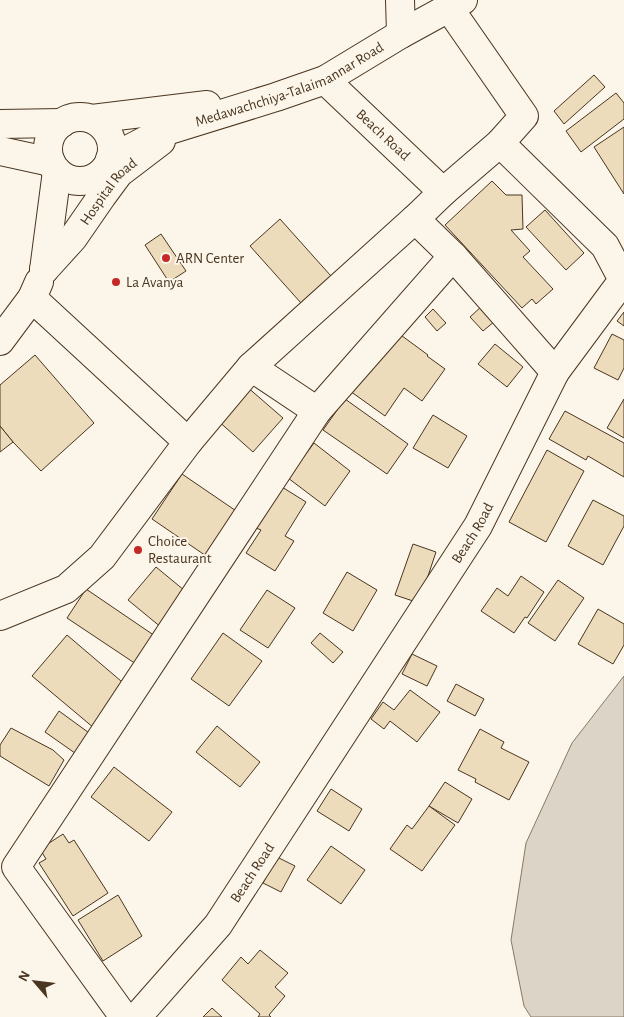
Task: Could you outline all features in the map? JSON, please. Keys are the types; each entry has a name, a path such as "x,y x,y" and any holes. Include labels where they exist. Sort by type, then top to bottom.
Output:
{"main road":[{"path":"400,0 401,34"},
{"path":"0,616 66,589 102,557 188,442 251,367 443,192 500,143 524,116 456,4"},
{"name":"Medawachchiya-Talaimannar Road","path":"102,168 160,133 325,80 401,34 456,4"},
{"name":"Beach Road","path":"325,80 443,192"},
{"path":"92,119 276,97"},
{"path":"83,117 92,119 101,124 109,136 112,146 102,168 85,180 74,180 63,176 54,166 48,151 49,140 62,123 72,118 83,117"},
{"path":"0,124 62,123"},
{"name":"Hospital Road","path":"44,270 73,238 119,173 185,125"},
{"name":"Beach Road","path":"137,1017 218,925 478,526 555,372 623,280 605,246 500,143"},
{"path":"0,151 54,166"},
{"path":"44,270 54,166"},
{"name":"Hospital Road","path":"0,341 32,298 44,270 102,168"},
{"path":"415,219 453,256 555,372"},
{"path":"124,1017 8,862 318,411 453,256"},
{"path":"32,298 188,442"},
{"path":"251,367 318,411"}],"shaded area":[{"path":"624,676 624,1017 531,1017 524,1006 511,940 526,843 572,743"}],"building":[{"path":"594,75 605,87 564,124 554,111"},
{"path":"616,93 624,103 624,119 581,152 566,131"},
{"path":"624,127 624,194 594,147"},
{"path":"492,181 506,195 522,195 523,229 511,230 530,251 523,257 553,289 536,304 532,299 522,308 445,225"},
{"path":"545,210 584,253 566,270 526,227"},
{"path":"280,219 331,276 301,303 250,246"},
{"name":"ARN Center","path":"161,234 186,271 169,282 145,245"},
{"path":"482,306 495,321 483,331 470,317"},
{"path":"433,309 446,323 437,331 425,317"},
{"path":"624,312 624,326 617,321"},
{"path":"394,330 445,369 422,401 404,388 385,416 350,391"},
{"path":"612,334 624,340 624,368 618,380 594,368"},
{"path":"495,344 523,367 507,387 478,364"},
{"path":"35,355 94,423 41,471 0,426 0,385"},
{"path":"246,386 283,418 253,452 216,419"},
{"path":"345,399 408,444 387,474 323,430"},
{"path":"624,399 624,438 607,428"},
{"path":"565,411 624,443 624,477 588,456 586,460 549,439"},
{"path":"433,415 467,436 448,468 413,448"},
{"path":"0,426 13,442 0,452"},
{"path":"314,443 350,471 325,506 288,478"},
{"path":"547,450 584,471 546,542 509,522"},
{"path":"182,474 245,517 215,562 152,519"},
{"path":"282,487 306,502 285,536 294,541 275,571 246,553 261,530 256,528"},
{"path":"593,500 624,516 624,526 603,565 568,546"},
{"path":"413,544 436,552 419,603 395,595"},
{"path":"156,567 190,595 162,628 128,600"},
{"path":"347,572 377,590 353,631 323,613"},
{"path":"521,576 544,592 527,618 525,617 514,633 481,611 497,588 508,596"},
{"path":"558,580 584,598 555,641 528,623"},
{"path":"86,589 158,638 139,666 67,618"},
{"path":"267,590 295,608 268,648 240,630"},
{"path":"598,609 624,624 624,645 613,664 578,644"},
{"path":"223,633 262,661 229,706 191,679"},
{"path":"320,633 343,652 333,663 311,643"},
{"path":"67,635 128,687 94,728 32,676"},
{"path":"412,654 437,666 427,686 402,674"},
{"path":"456,684 484,699 475,716 447,701"},
{"path":"410,690 440,712 417,742 390,721 384,729 371,719 383,702 394,710"},
{"path":"59,711 96,738 82,758 45,732"},
{"path":"217,726 260,762 240,787 196,752"},
{"path":"11,728 53,750 64,760 49,786 0,756 0,745"},
{"path":"480,729 504,742 501,748 529,762 509,800 475,782 476,779 458,770"},
{"path":"114,767 172,812 149,841 91,797"},
{"path":"445,782 472,799 458,823 429,806"},
{"path":"331,789 362,809 349,831 317,811"},
{"path":"429,806 455,825 422,871 390,849 407,825 412,829"},
{"path":"63,834 69,843 74,840 108,893 73,916 39,863 46,859 40,849"},
{"path":"331,846 365,870 341,904 307,880"},
{"path":"277,857 295,866 281,892 263,883"},
{"path":"118,895 142,936 103,961 78,920"},
{"path":"260,950 288,973 275,987 285,996 269,1015 271,1017 258,1017 260,1014 222,980 241,957 248,964"},
{"path":"212,1008 222,1017 203,1017"}],"place":[{"name":"ARN Center","path":"166,258"},
{"name":"La Avanya","path":"116,282"},
{"name":"Choice Restaurant","path":"138,550"}]}
